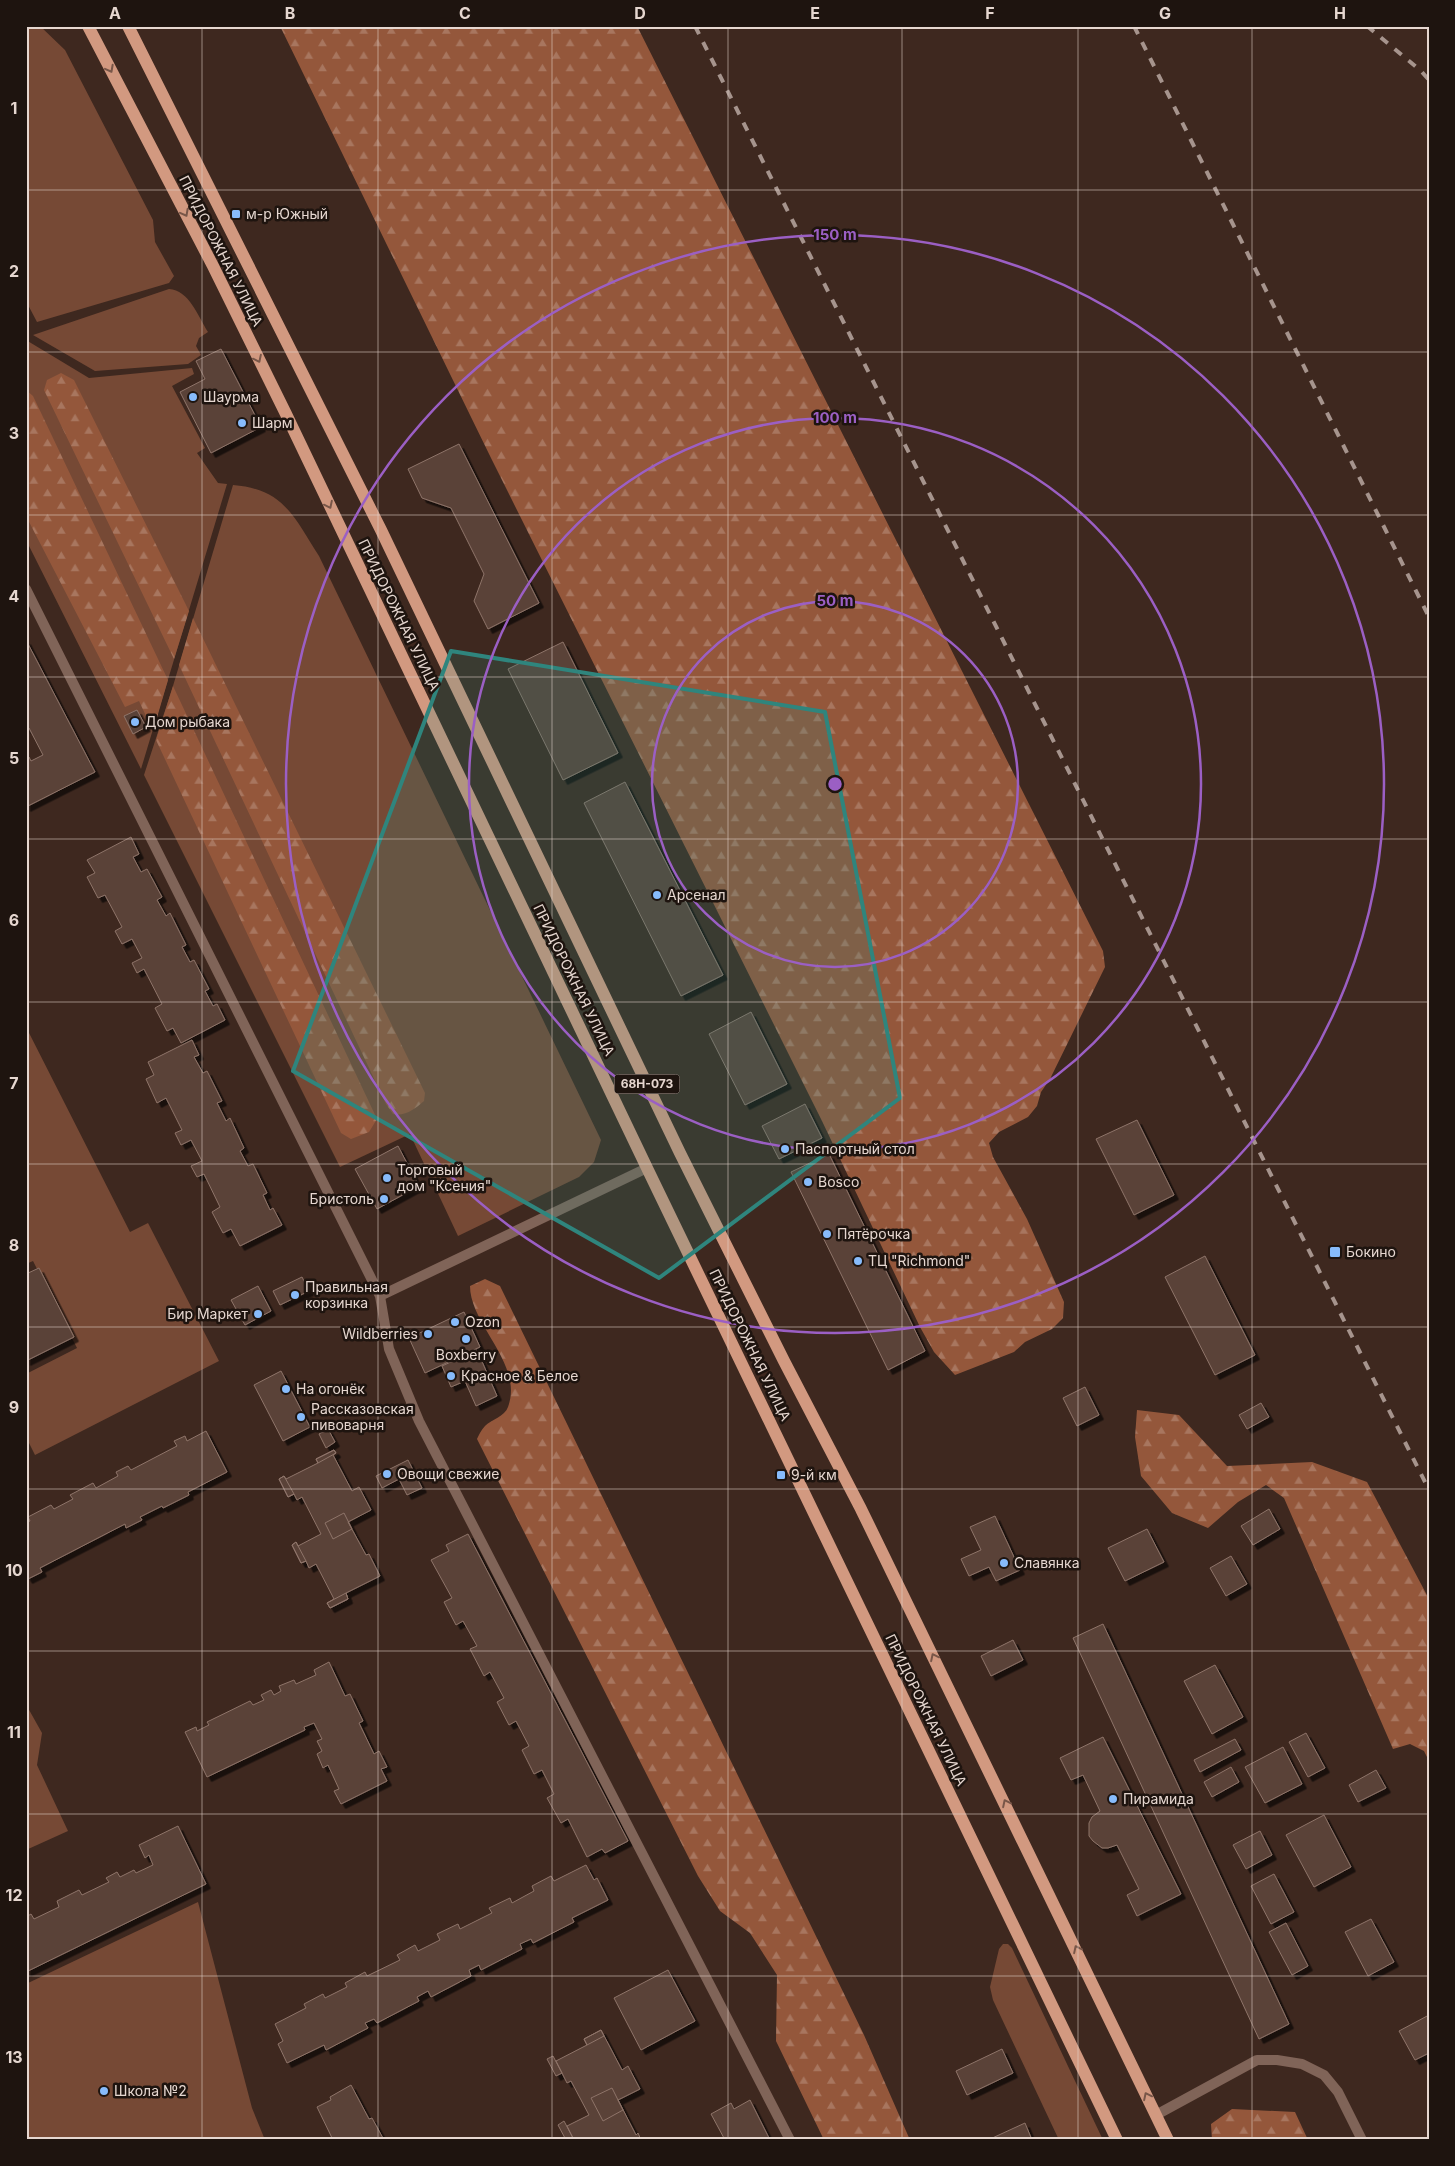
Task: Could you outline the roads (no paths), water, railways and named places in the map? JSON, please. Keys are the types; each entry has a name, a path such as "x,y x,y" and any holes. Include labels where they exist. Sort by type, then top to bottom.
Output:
{"main road":[{"name":"ПРИДОРОЖНАЯ УЛИЦА","path":"88,26 213,266 281,405 1117,2140"},
{"name":"68Н-073","path":"128,26 382,530 680,1154 861,1509 999,1789 1168,2140"}],"street":[{"path":"26,589 380,1296 389,1349 419,1421 790,2140"},
{"path":"380,1296 647,1168"},
{"path":"1156,2115 1257,2060 1278,2060 1302,2064 1324,2075 1338,2092 1362,2140"}],"railway":[{"path":"695,26 1429,1490"},
{"path":"1134,26 1429,617"},
{"path":"1367,26 1421,71 1429,80"}],"place":[{"name":"м-р Южный","path":"236,214"},
{"name":"Шаурма","path":"193,397"},
{"name":"Шарм","path":"242,423"},
{"name":"Дом рыбака","path":"135,722"},
{"name":"Арсенал","path":"657,895"},
{"name":"Паспортный стол","path":"785,1149"},
{"name":"Торговый дом \"Ксения\"","path":"387,1178"},
{"name":"Bosco","path":"808,1182"},
{"name":"Бристоль","path":"384,1199"},
{"name":"Пятёрочка","path":"827,1234"},
{"name":"Бокино","path":"1335,1252"},
{"name":"ТЦ \"Richmond\"","path":"858,1261"},
{"name":"Правильная корзинка","path":"295,1295"},
{"name":"Бир Маркет","path":"258,1314"},
{"name":"Ozon","path":"455,1322"},
{"name":"Wildberries","path":"428,1334"},
{"name":"Boxberry","path":"466,1339"},
{"name":"Красное & Белое","path":"451,1376"},
{"name":"На огонёк","path":"286,1389"},
{"name":"Рассказовская пивоварня","path":"301,1417"},
{"name":"Овощи свежие","path":"387,1474"},
{"name":"9-й км","path":"781,1475"},
{"name":"Славянка","path":"1004,1563"},
{"name":"Пирамида","path":"1113,1799"},
{"name":"Школа №2","path":"104,2091"}]}
